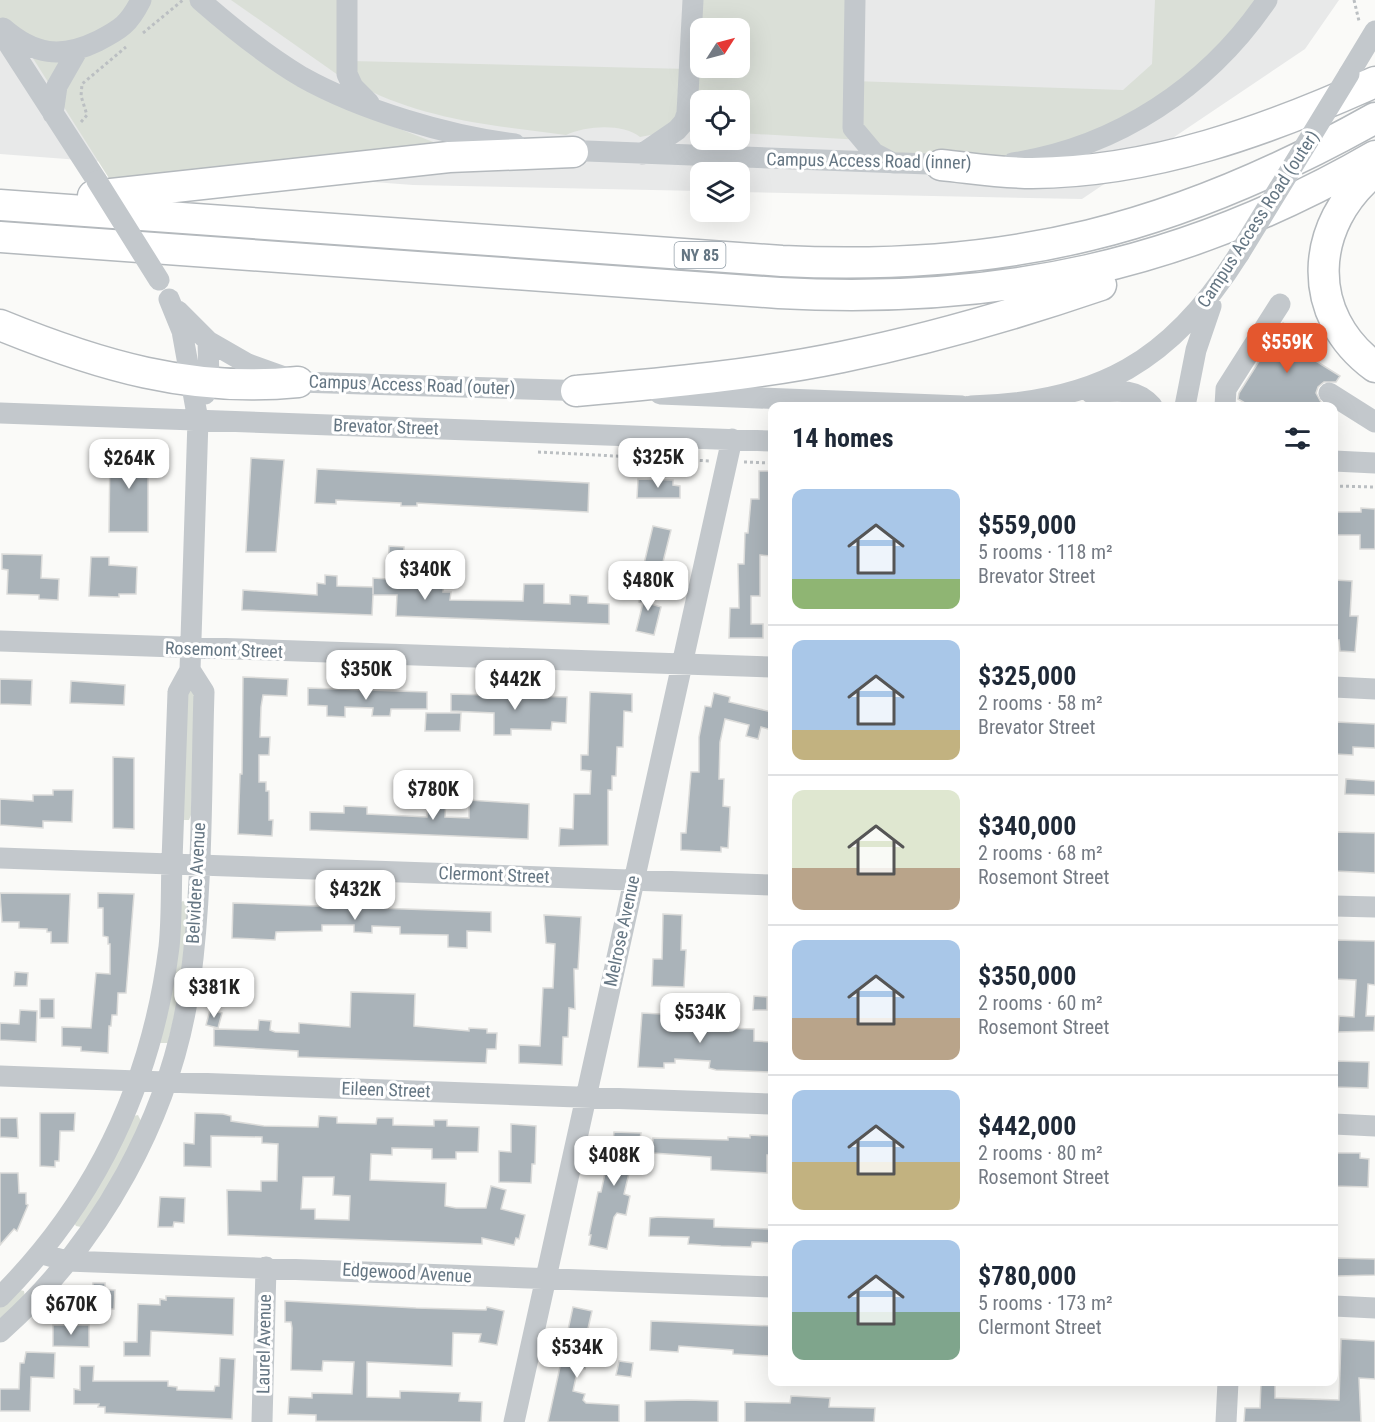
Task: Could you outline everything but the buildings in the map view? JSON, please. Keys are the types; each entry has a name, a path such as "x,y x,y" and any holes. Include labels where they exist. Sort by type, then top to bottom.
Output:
{"highway":[{"path":"941,165 1002,172 1042,172 1090,169 1158,158 1235,139 1362,78"},
{"name":"NY 85","path":"0,205 782,261 873,264 952,260 1065,242 1171,213 1276,171 1375,118"},
{"path":"0,194 123,194 449,157 573,152"},
{"name":"NY 85","path":"0,237 779,293 895,297 1013,286 1070,275 1184,244 1290,202 1375,156"},
{"path":"1375,171 1355,189 1336,215 1326,243 1323,264 1326,294 1339,329 1357,352 1375,367"},
{"path":"576,391 664,383 799,365 971,326 1188,255 1245,228 1290,202"},
{"path":"0,325 65,352 200,382 268,385 298,382"}],"street":[{"path":"0,25 27,45 44,50 77,51 123,28 141,0"},
{"name":"Campus Access Road (inner)","path":"200,0 246,40 303,77 374,108 452,135 573,152 941,165 1014,163 1056,155 1096,141 1177,96 1230,49 1268,0"},
{"path":"347,0 346,74 353,87 374,108"},
{"path":"642,154 684,122 687,113 693,0"},
{"path":"855,0 853,128 874,153 893,163"},
{"name":"Campus Access Road (outer)","path":"1034,402 1067,394 1122,373 1167,343 1185,327 1210,298 1362,78 1368,28"},
{"name":"Campus Access Road (outer)","path":"0,31 97,181 169,299 189,324 208,340 248,364 298,382 859,402"},
{"path":"53,114 57,86 77,51"},
{"path":"1186,402 1203,325 1239,254"},
{"name":"Belvidere Avenue","path":"169,299 200,382"},
{"path":"1225,402 1227,389 1280,304"},
{"name":"Belvidere Avenue","path":"0,1297 42,1254 100,1168 129,1107 160,1004 169,946 178,692 190,660 200,382 208,340"},
{"path":"1067,394 1130,391 1148,402"},
{"path":"1329,393 1375,422"},
{"name":"Brevator Street","path":"0,413 768,441"},
{"name":"Melrose Avenue","path":"514,1422 732,439"},
{"path":"1338,461 1375,463"},
{"name":"Rosemont Street","path":"0,641 190,660 683,664 768,667"},
{"name":"Belvidere Avenue","path":"0,1332 67,1261 120,1183 156,1111 182,1027 190,985 198,864 204,692 190,660"},
{"path":"1338,687 1375,689"},
{"name":"Clermont Street","path":"0,858 768,885"},
{"path":"1338,906 1375,907"},
{"name":"Eileen Street","path":"0,1076 768,1104"},
{"path":"1338,1124 1375,1126"},
{"name":"Edgewood Avenue","path":"42,1254 67,1261 768,1287"},
{"name":"Laurel Avenue","path":"262,1422 266,1267"},
{"path":"1338,1306 1375,1308"},
{"path":"1226,1422 1228,1386"}],"path":[{"path":"137,38 183,0"},
{"path":"1354,0 1368,28"},
{"path":"77,126 87,115 81,96 82,84 128,46"},
{"path":"1338,486 1375,487"}],"shaded area":[{"path":"0,0 1339,0 1305,49 1082,199 750,192 750,162 690,162 690,191 413,185 0,154"},
{"path":"0,0 198,0 343,107 441,145 112,183 29,52 0,25"},
{"path":"231,0 338,0 338,75"},
{"path":"693,0 856,0 853,81 1123,90 1152,64 1155,0 1267,0 1177,96 1056,155 893,163 862,140 750,134 750,90 690,90 690,131 677,130 640,137 624,130 604,127 566,135 462,120 411,107 362,87 351,61 689,69 690,52 690,78 750,78 750,18 692,18"},
{"path":"184,687 196,687 189,820 183,820"},
{"path":"183,901 188,904 180,991 168,1043 159,1043 179,903"},
{"path":"138,1115 142,1123 103,1196 81,1227 76,1226 73,1221 133,1116"},
{"path":"20,1290 24,1291 25,1297 0,1320 0,1304"}]}
